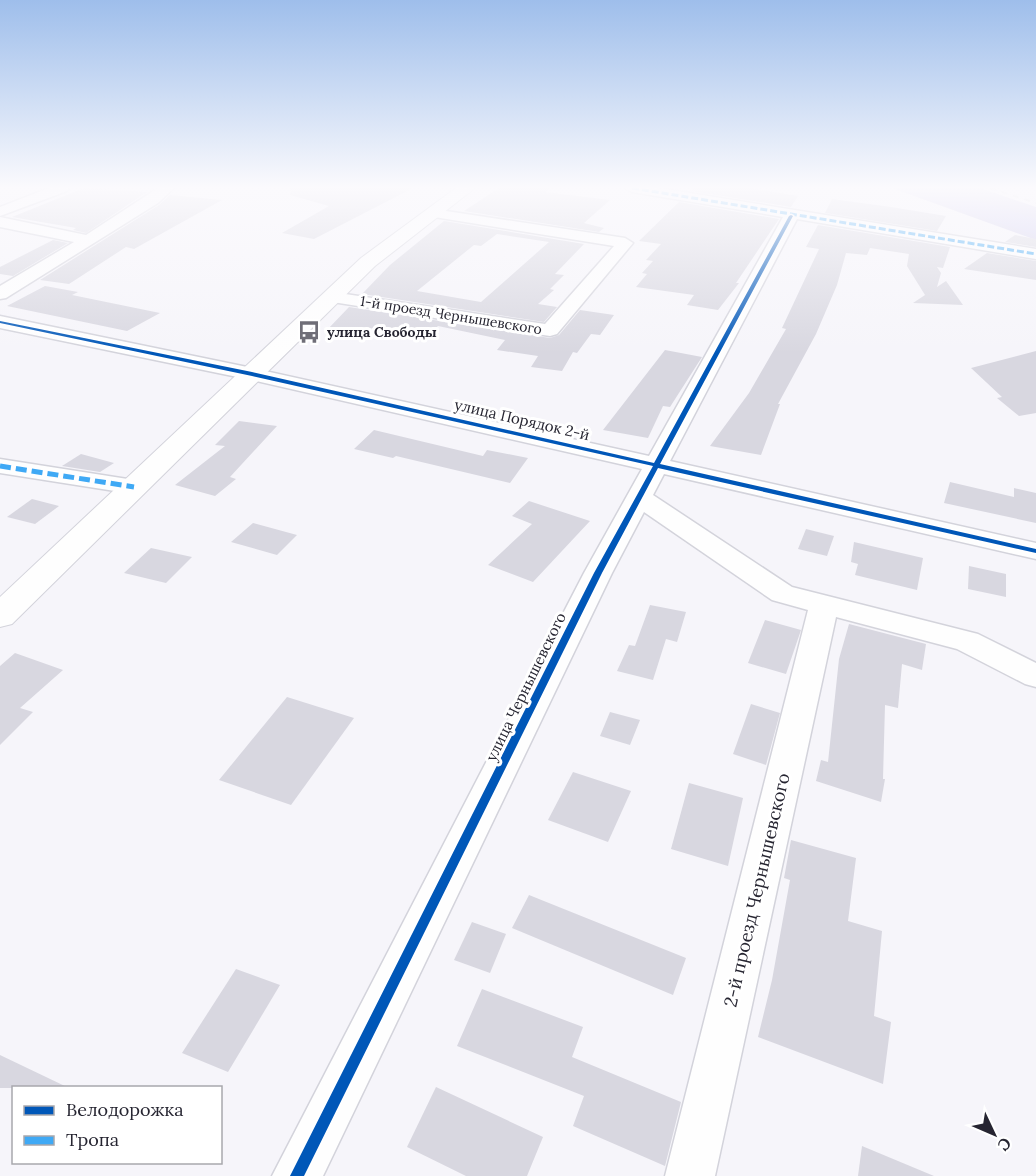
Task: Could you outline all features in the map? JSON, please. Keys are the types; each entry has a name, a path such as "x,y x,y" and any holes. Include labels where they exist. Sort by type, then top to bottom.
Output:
{"main road":[{"path":"0,616 368,262 394,243"}],"street":[{"path":"0,294 84,243"},
{"name":"1-й проезд Чернышевского","path":"332,297 550,330 624,243"},
{"name":"улица Чернышевского","path":"297,1176 638,497 776,243"},
{"path":"964,243 1036,254"},
{"name":"улица Порядок 2-й","path":"0,322 252,374 1036,551"},
{"path":"0,466 134,487"},
{"path":"638,497 782,594 967,641 1036,676"},
{"name":"2-й проезд Чернышевского","path":"690,1176 824,605"}],"building":[{"path":"47,243 68,243 13,276 0,274 0,267"},
{"path":"99,243 145,243 134,249 126,247 69,284 40,280"},
{"path":"417,243 485,243 481,246 474,245 417,291 481,302 548,243 584,244 555,274 564,275 550,289 554,290 538,304 557,307 544,322 362,294 390,265"},
{"path":"653,243 763,243 736,283 739,283 718,310 687,305 694,295 636,287 647,274 642,273 653,261 646,260 661,244"},
{"path":"808,243 925,243 950,247 943,268 937,267 941,273 937,287 946,281 963,305 913,303 925,295 907,266 909,254 870,248 867,255 846,253 837,285 816,334 778,404 780,404 761,455 710,446 749,393 786,329 782,328 819,249 806,247"},
{"path":"1010,243 1036,243 1036,247"},
{"path":"987,253 1036,261 1036,280 964,269"},
{"path":"45,286 78,292 72,295 160,313 127,331 7,306"},
{"path":"349,307 550,338 559,335 580,310 614,315 600,335 591,334 577,353 573,352 562,371 531,367 538,356 497,350 505,340 438,326 432,332 396,327 393,331 360,327 351,334 327,330"},
{"path":"665,350 702,357 670,407 663,406 648,438 603,430"},
{"path":"1036,351 1036,413 1019,416 997,398 1002,397 971,368"},
{"path":"239,421 277,426 230,477 236,479 215,496 175,485 225,446 215,445"},
{"path":"374,430 483,456 487,450 528,458 510,483 396,456 393,458 354,449"},
{"path":"81,454 114,463 100,472 62,466"},
{"path":"950,482 1014,497 1014,488 1036,493 1036,523 944,503"},
{"path":"32,499 59,506 35,524 7,517"},
{"path":"529,501 590,521 533,582 488,565 532,524 512,516"},
{"path":"253,523 297,535 277,555 231,542"},
{"path":"806,529 834,536 827,556 798,549"},
{"path":"854,542 923,558 917,590 855,575 858,564 851,562"},
{"path":"151,548 192,557 166,583 124,573"},
{"path":"969,566 1006,574 1006,597 968,589"},
{"path":"650,605 686,612 677,642 666,639 653,680 617,671 629,645 635,646"},
{"path":"765,620 801,630 786,674 748,663"},
{"path":"849,624 926,644 922,670 902,664 898,708 885,705 883,779 885,779 881,802 816,781 821,760 828,762 839,659"},
{"path":"15,653 63,670 20,708 33,712 0,745 0,666"},
{"path":"287,697 354,718 291,805 219,780"},
{"path":"751,704 780,713 766,765 733,754"},
{"path":"610,712 640,720 630,745 600,736"},
{"path":"573,772 631,791 608,842 548,820"},
{"path":"689,783 743,798 728,866 671,849"},
{"path":"791,840 856,858 848,921 882,931 874,1016 891,1022 883,1084 758,1037 772,980 790,880 784,878"},
{"path":"529,895 686,958 673,995 512,928"},
{"path":"472,922 506,934 490,973 454,960"},
{"path":"236,969 280,985 228,1072 182,1053"},
{"path":"482,989 583,1027 572,1057 681,1102 665,1166 573,1126 584,1096 457,1046"},
{"path":"0,1055 65,1086 12,1086 12,1088 0,1088"},
{"path":"436,1087 543,1137 527,1176 466,1176 407,1147"},
{"path":"862,1146 934,1176 858,1176"}],"marked path":[{"path":"968,243 1036,254"},
{"path":"0,466 134,487"}],"cycle path":[{"path":"297,1176 598,573 776,243"},
{"path":"0,322 252,374 1036,551"}],"place":[{"name":"улица Свободы","path":"309,332"}]}
